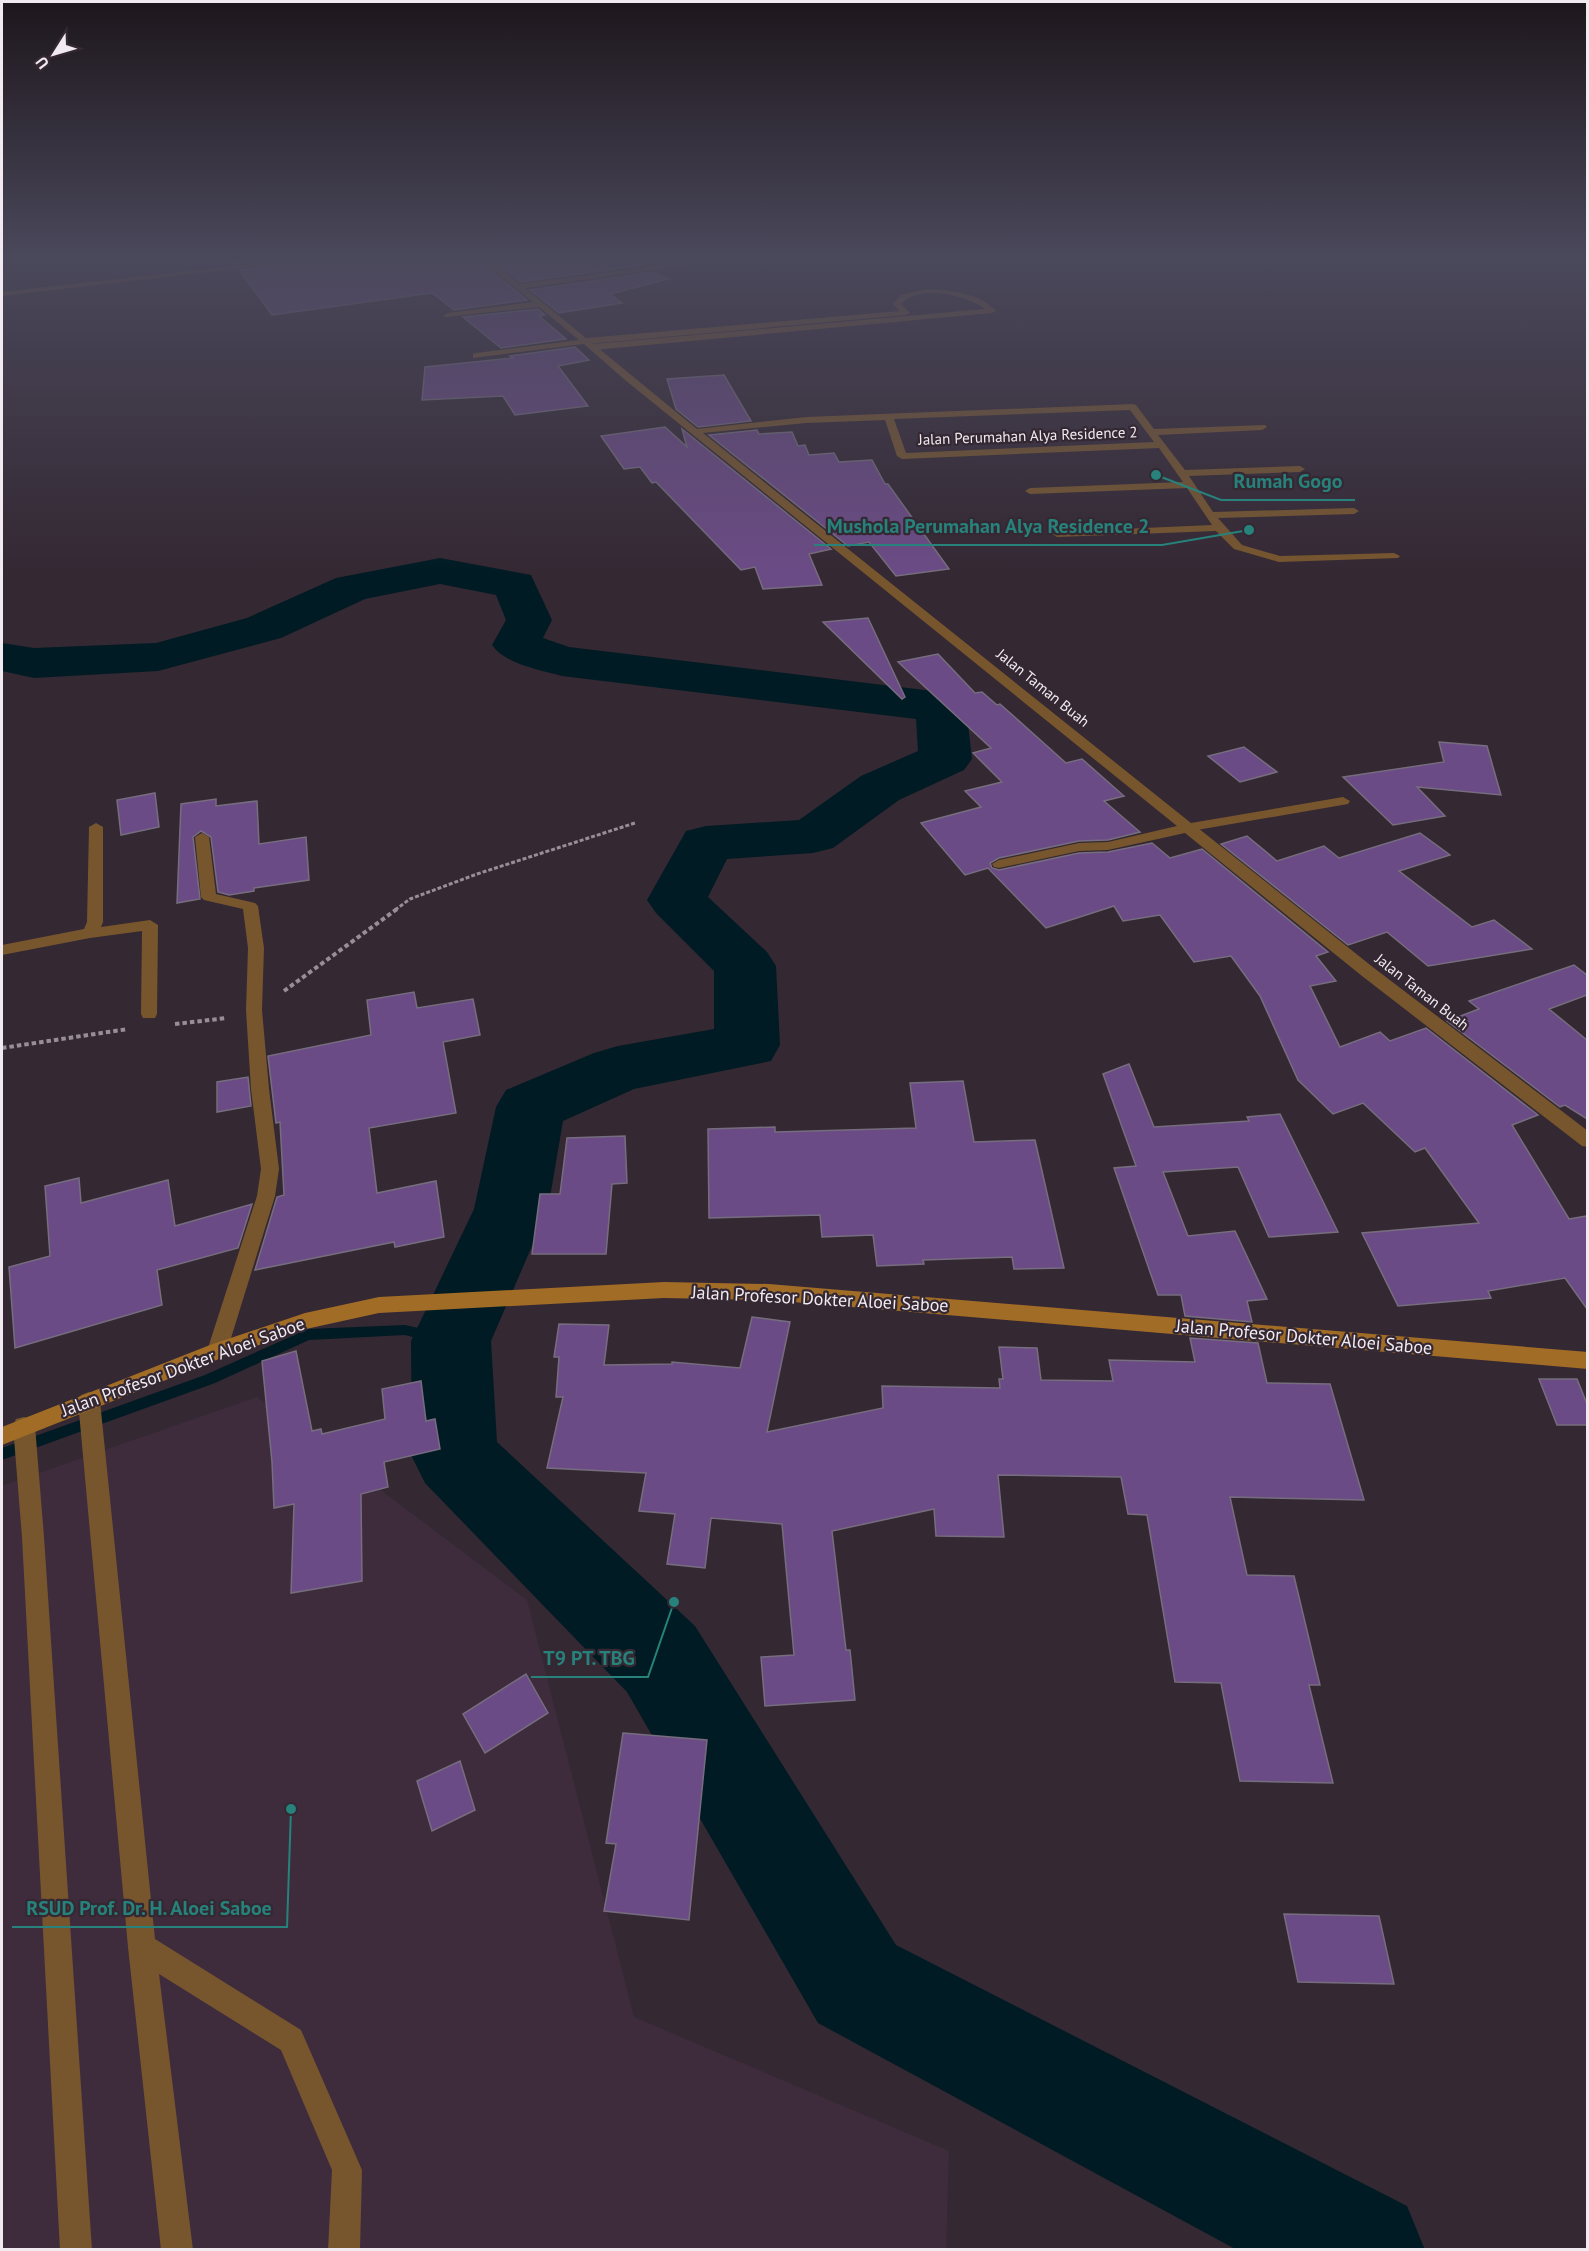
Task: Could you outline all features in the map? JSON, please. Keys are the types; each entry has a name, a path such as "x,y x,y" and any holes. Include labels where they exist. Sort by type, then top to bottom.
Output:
{"street":[{"name":"Jalan Taman Buah","path":"610,362 1191,827 1368,972 1587,1141"},
{"name":"Jalan Perumahan Alya Residence 2","path":"696,432 772,423 888,416 1133,407 1219,528 1238,547 1279,559 1394,556"},
{"name":"Jalan Perumahan Alya Residence 2","path":"888,416 902,456 1162,445"},
{"path":"1151,432 1262,427"},
{"path":"1182,473 1300,469"},
{"path":"1030,491 1190,485"},
{"path":"1209,514 1354,511"},
{"path":"1057,534 1219,528"},
{"path":"999,864 1079,847 1108,846 1191,827 1342,801"},
{"path":"90,933 95,922 96,827"},
{"path":"202,837 209,897 250,906 256,948 254,1010 260,1089 270,1169 266,1196 217,1351"},
{"path":"2,950 150,924 149,1014"},
{"name":"Jalan Profesor Dokter Aloei Saboe","path":"2,1436 217,1351 305,1321 379,1305 664,1290 769,1292 1587,1361"},
{"path":"89,1401 142,1947 177,2250"},
{"path":"24,1426 33,1537 76,2250"},
{"path":"142,1947 291,2040 347,2170 344,2250"}],"path":[{"path":"173,1024 231,1017 254,1010 292,986 410,900 477,874 635,823"},
{"path":"2,1048 139,1028"}],"shaded area":[{"path":"257,1397 527,1600 634,2017 949,2151 946,2249 2,2249 2,1486"}],"building":[{"path":"473,362 578,362 558,366 588,406 515,415 503,396 422,400 425,367"},
{"path":"724,375 751,421 698,427 676,409 667,379"},
{"path":"665,427 687,447 682,429 831,549 809,554 822,585 763,589 755,567 741,570 656,482 652,483 640,467 624,469 601,436"},
{"path":"757,430 759,434 792,432 798,446 805,445 809,455 834,453 839,462 872,460 885,484 888,484 949,569 896,576 869,542 848,546 709,435"},
{"path":"868,618 905,697 902,699 823,622"},
{"path":"938,654 975,693 982,692 997,705 1000,704 1066,763 1082,759 1124,796 1104,801 1140,832 1108,840 1079,841 999,858 990,863 992,868 999,870 1079,853 1108,852 1152,843 1170,858 1202,849 1328,952 1316,956 1336,981 1310,986 1340,1047 1380,1032 1390,1041 1426,1028 1538,1115 1512,1125 1569,1219 1587,1216 1587,1309 1565,1278 1488,1291 1491,1298 1398,1306 1362,1233 1479,1223 1425,1148 1415,1152 1363,1103 1333,1114 1298,1080 1260,996 1231,956 1194,962 1160,915 1123,921 1114,906 1046,928 988,868 965,875 921,823 981,807 965,791 1002,782 973,753 991,748 898,662"},
{"path":"1439,742 1487,746 1501,795 1417,787 1445,816 1393,825 1343,777 1444,762"},
{"path":"1244,747 1277,772 1240,782 1208,756"},
{"path":"155,793 159,827 121,835 117,800"},
{"path":"216,799 216,806 257,801 259,844 306,837 309,880 254,888 254,891 229,895 218,892 211,837 201,831 193,837 200,899 177,903 181,804"},
{"path":"1420,833 1450,855 1399,871 1472,927 1494,920 1532,949 1428,966 1387,932 1348,945 1221,844 1247,836 1277,861 1324,846 1339,858"},
{"path":"1574,965 1587,975 1587,995 1549,1009 1587,1040 1587,1119 1565,1105 1560,1107 1447,1021 1479,1009 1469,1001"},
{"path":"414,992 417,1008 473,999 480,1035 443,1042 456,1113 369,1128 377,1193 436,1181 444,1237 395,1247 394,1242 255,1270 277,1197 284,1195 280,1122 276,1123 268,1056 371,1035 367,1000"},
{"path":"1129,1064 1154,1127 1249,1121 1247,1117 1280,1114 1338,1232 1269,1237 1238,1167 1163,1172 1188,1236 1235,1231 1267,1299 1247,1301 1252,1322 1185,1316 1181,1295 1158,1295 1114,1168 1136,1166 1103,1074"},
{"path":"248,1077 251,1106 217,1112 217,1082"},
{"path":"963,1081 974,1142 1035,1140 1064,1268 1014,1269 1012,1257 923,1260 924,1264 877,1266 873,1235 822,1237 820,1215 709,1218 708,1129 775,1127 775,1132 916,1128 910,1083"},
{"path":"625,1136 627,1183 612,1184 606,1254 532,1254 540,1194 560,1194 567,1138"},
{"path":"79,1178 81,1203 168,1180 175,1226 252,1204 238,1248 157,1270 162,1305 15,1348 9,1267 50,1256 45,1186"},
{"path":"752,1317 790,1322 767,1432 883,1408 882,1386 1000,1388 999,1379 1003,1379 999,1347 1037,1348 1041,1380 1113,1381 1109,1360 1195,1362 1190,1338 1258,1343 1267,1383 1330,1384 1364,1500 1230,1497 1247,1575 1294,1576 1320,1685 1309,1685 1333,1783 1240,1781 1221,1683 1175,1682 1147,1515 1128,1514 1121,1477 998,1475 1004,1537 936,1536 934,1509 832,1531 846,1650 850,1650 855,1700 765,1706 761,1657 794,1655 782,1524 711,1518 705,1568 667,1564 675,1514 639,1511 646,1473 547,1468 563,1397 556,1397 559,1357 554,1357 559,1324 609,1325 604,1365 672,1364 672,1362 740,1368"},
{"path":"296,1351 312,1431 321,1429 322,1434 385,1419 382,1389 421,1381 426,1421 435,1419 440,1449 384,1462 388,1487 361,1494 362,1581 291,1593 294,1504 274,1508 262,1361"},
{"path":"1539,1379 1577,1379 1587,1404 1587,1425 1557,1425"},
{"path":"526,1674 548,1713 485,1753 463,1714"},
{"path":"623,1733 707,1740 689,1920 604,1911 616,1844 606,1843"},
{"path":"460,1761 475,1810 432,1831 417,1781"},
{"path":"1284,1914 1379,1916 1394,1984 1298,1982"}],"waterway":[{"path":"2,657 34,663 158,657 264,628 352,588 440,571 515,585 529,620 516,645 562,661 941,707 945,759 880,788 813,836 706,843 677,900 745,966 747,1045 618,1069 531,1107 511,1209 451,1341 455,1457 661,1659 857,1984 1363,2250"},
{"path":"2,1454 210,1379 308,1335 405,1330 451,1341"}],"place":[{"name":"Rumah Gogo","path":"1156,475"},
{"name":"Mushola Perumahan Alya Residence 2","path":"1249,530"},
{"name":"T9 PT. TBG","path":"674,1602"},
{"name":"RSUD Prof. Dr. H. Aloei Saboe","path":"291,1809"}]}
